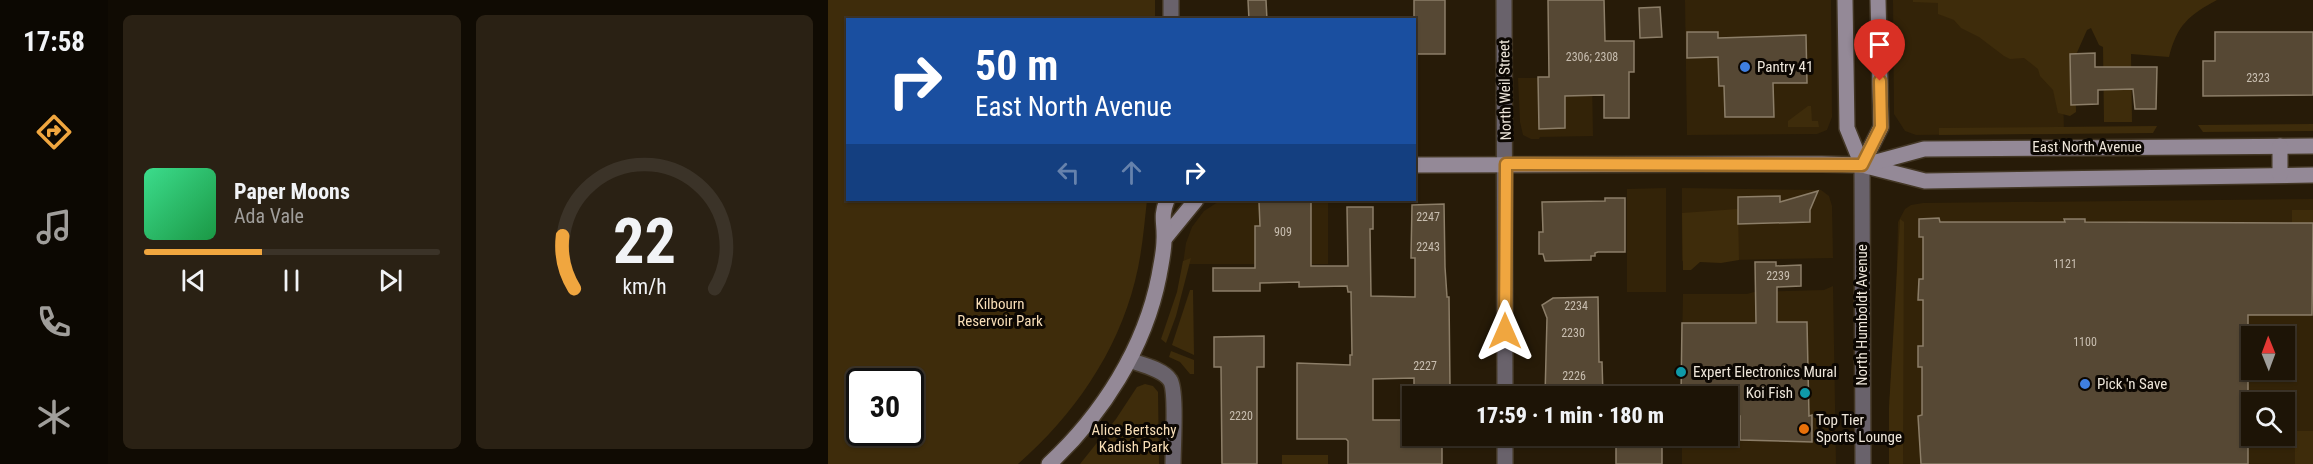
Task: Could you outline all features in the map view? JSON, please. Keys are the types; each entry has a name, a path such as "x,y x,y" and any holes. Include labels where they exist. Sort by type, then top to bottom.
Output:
{"main road":[{"path":"1845,0 1847,128 1862,165"},
{"path":"1862,165 1881,127 1878,0"},
{"path":"2280,146 2280,175"},
{"name":"East North Avenue","path":"1862,165 1924,149 2313,146"},
{"name":"East North Avenue","path":"1416,165 1862,165 1925,181 2313,175"},
{"path":"1165,238 1195,201"},
{"path":"1049,464 1089,422 1129,360 1154,296 1165,238 1163,204"}],"street":[{"path":"1171,0 1171,18"},
{"name":"North Weil Street","path":"1504,0 1505,386"},
{"name":"North Humboldt Avenue","path":"1862,165 1863,464"},
{"path":"1129,360 1164,374 1170,379 1173,394 1173,464"},
{"path":"1505,446 1505,464"}],"shaded area":[{"path":"1685,0 1831,0 1832,117 1827,130 1817,134 1687,135"},
{"path":"1893,0 2061,0 2064,133 1916,135 1905,131 1894,114"},
{"path":"1592,77 1593,136 1531,139 1523,135 1520,122 1518,78"},
{"path":"1666,188 1666,292 1627,292 1627,189"},
{"path":"1682,188 1821,190 1829,196 1832,206 1833,258 1682,261"},
{"path":"2313,199 2313,464 1889,464 1889,408 1898,222 1905,209 1911,205 1923,203"},
{"path":"1219,201 1328,201 1328,264 1183,264 1186,243 1192,227 1204,211"},
{"path":"1833,286 1836,464 1682,464 1682,446 1738,446 1738,386 1681,386 1683,294 1747,294 1824,290"}],"green space":[{"name":"Kilbourn Reservoir Park","path":"828,0 1155,0 1155,18 846,18 846,201 1147,201 1137,271 1127,308 1117,333 1090,382 1057,425 1018,464 828,464"},
{"path":"1913,0 2217,0 2192,16 2180,29 2169,57 2131,54 2132,122 2104,122 2103,47 2099,45 2091,28 2087,30 2075,57 2076,112 2070,116 2058,113 2053,90 2040,76 2038,69 2024,58 2010,59 2004,56 1979,37 1961,28 1954,20 1938,14 1938,3 1913,2"},
{"path":"1811,106 1812,121 1818,121 1819,127 1788,127 1788,121"},
{"path":"2313,124 2313,131 2203,132 2198,125"},
{"path":"2157,126 2153,133 1939,135 1939,128"},
{"path":"1738,209 1739,260 1721,263 1700,262 1691,270 1683,270 1682,213"},
{"path":"2292,210 2313,210 2313,223 2292,223"},
{"path":"1900,219 1904,222 1903,464 1889,464 1889,408"},
{"path":"1191,258 1176,316 1166,343 1161,339 1177,292 1183,261"},
{"path":"1190,290 1193,290 1194,355 1172,345"},
{"path":"1171,351 1194,360 1194,374 1190,374 1180,362 1169,357"},
{"name":"Alice Bertschy Kadish Park","path":"1145,384 1153,386 1158,392 1159,464 1080,464 1116,419 1137,387"},
{"path":"2295,431 2313,431 2313,464 2295,464"},
{"path":"1282,455 1328,455 1328,464 1282,464"}],"building":[{"path":"1248,0 1266,0 1267,18 1249,18"},
{"path":"1414,0 1445,0 1445,54 1416,54 1416,18 1414,18"},
{"path":"1548,0 1604,0 1605,41 1634,41 1634,72 1629,72 1629,118 1604,118 1604,95 1565,96 1565,128 1539,129 1538,77 1549,77"},
{"path":"1660,7 1662,37 1640,38 1639,8"},
{"path":"1687,32 1718,32 1718,38 1806,35 1807,83 1773,83 1774,117 1725,117 1724,86 1719,86 1718,57 1687,58"},
{"path":"2215,32 2313,32 2313,95 2203,96 2203,61 2215,61"},
{"path":"2095,53 2095,67 2157,67 2156,109 2135,109 2133,89 2098,90 2098,104 2071,105 2070,54"},
{"path":"1818,191 1810,210 1810,222 1738,224 1738,197 1780,196 1780,202"},
{"path":"1605,198 1625,198 1625,252 1598,252 1595,256 1591,256 1591,260 1545,261 1543,254 1539,254 1539,232 1543,232 1542,202 1605,201"},
{"path":"1259,202 1311,202 1311,266 1348,266 1347,207 1373,207 1373,229 1370,229 1371,296 1415,297 1415,258 1411,258 1412,205 1444,204 1445,267 1447,297 1449,297 1450,386 1414,386 1414,378 1373,379 1373,420 1402,420 1402,446 1442,446 1442,464 1348,464 1348,441 1346,439 1297,439 1297,363 1350,365 1350,355 1352,355 1351,292 1348,292 1347,286 1299,287 1299,282 1260,283 1260,291 1213,291 1213,268 1255,268 1255,226 1260,226"},
{"path":"1939,218 1940,222 2065,222 2064,219 2085,219 2085,222 2313,223 2312,315 2248,315 2248,326 2241,326 2241,380 2248,380 2248,392 2241,392 2241,446 2248,446 2248,464 1921,464 1918,416 1922,415 1922,367 1918,367 1918,346 1923,346 1923,300 1918,300 1919,279 1923,279 1923,237 1919,237 1919,219"},
{"path":"1755,262 1776,262 1776,266 1801,265 1801,286 1777,287 1777,322 1807,322 1809,416 1812,415 1812,442 1740,440 1738,386 1681,386 1682,323 1756,323"},
{"path":"1598,297 1599,362 1602,362 1603,386 1545,386 1547,318 1542,305 1553,298"},
{"path":"1264,336 1264,367 1257,367 1257,464 1222,464 1221,367 1214,367 1214,337"},
{"path":"1616,446 1662,446 1662,464 1616,464"}],"place":[{"name":"Pantry 41","path":"1745,67"},
{"name":"Expert Electronics Mural","path":"1681,372"},
{"name":"Pick 'n Save","path":"2085,384"},
{"name":"Koi Fish","path":"1805,393"},
{"name":"Top Tier Sports Lounge","path":"1804,429"}],"route":[{"path":"1505,331 1506,164 1862,165 1881,127 1880,81"}]}
